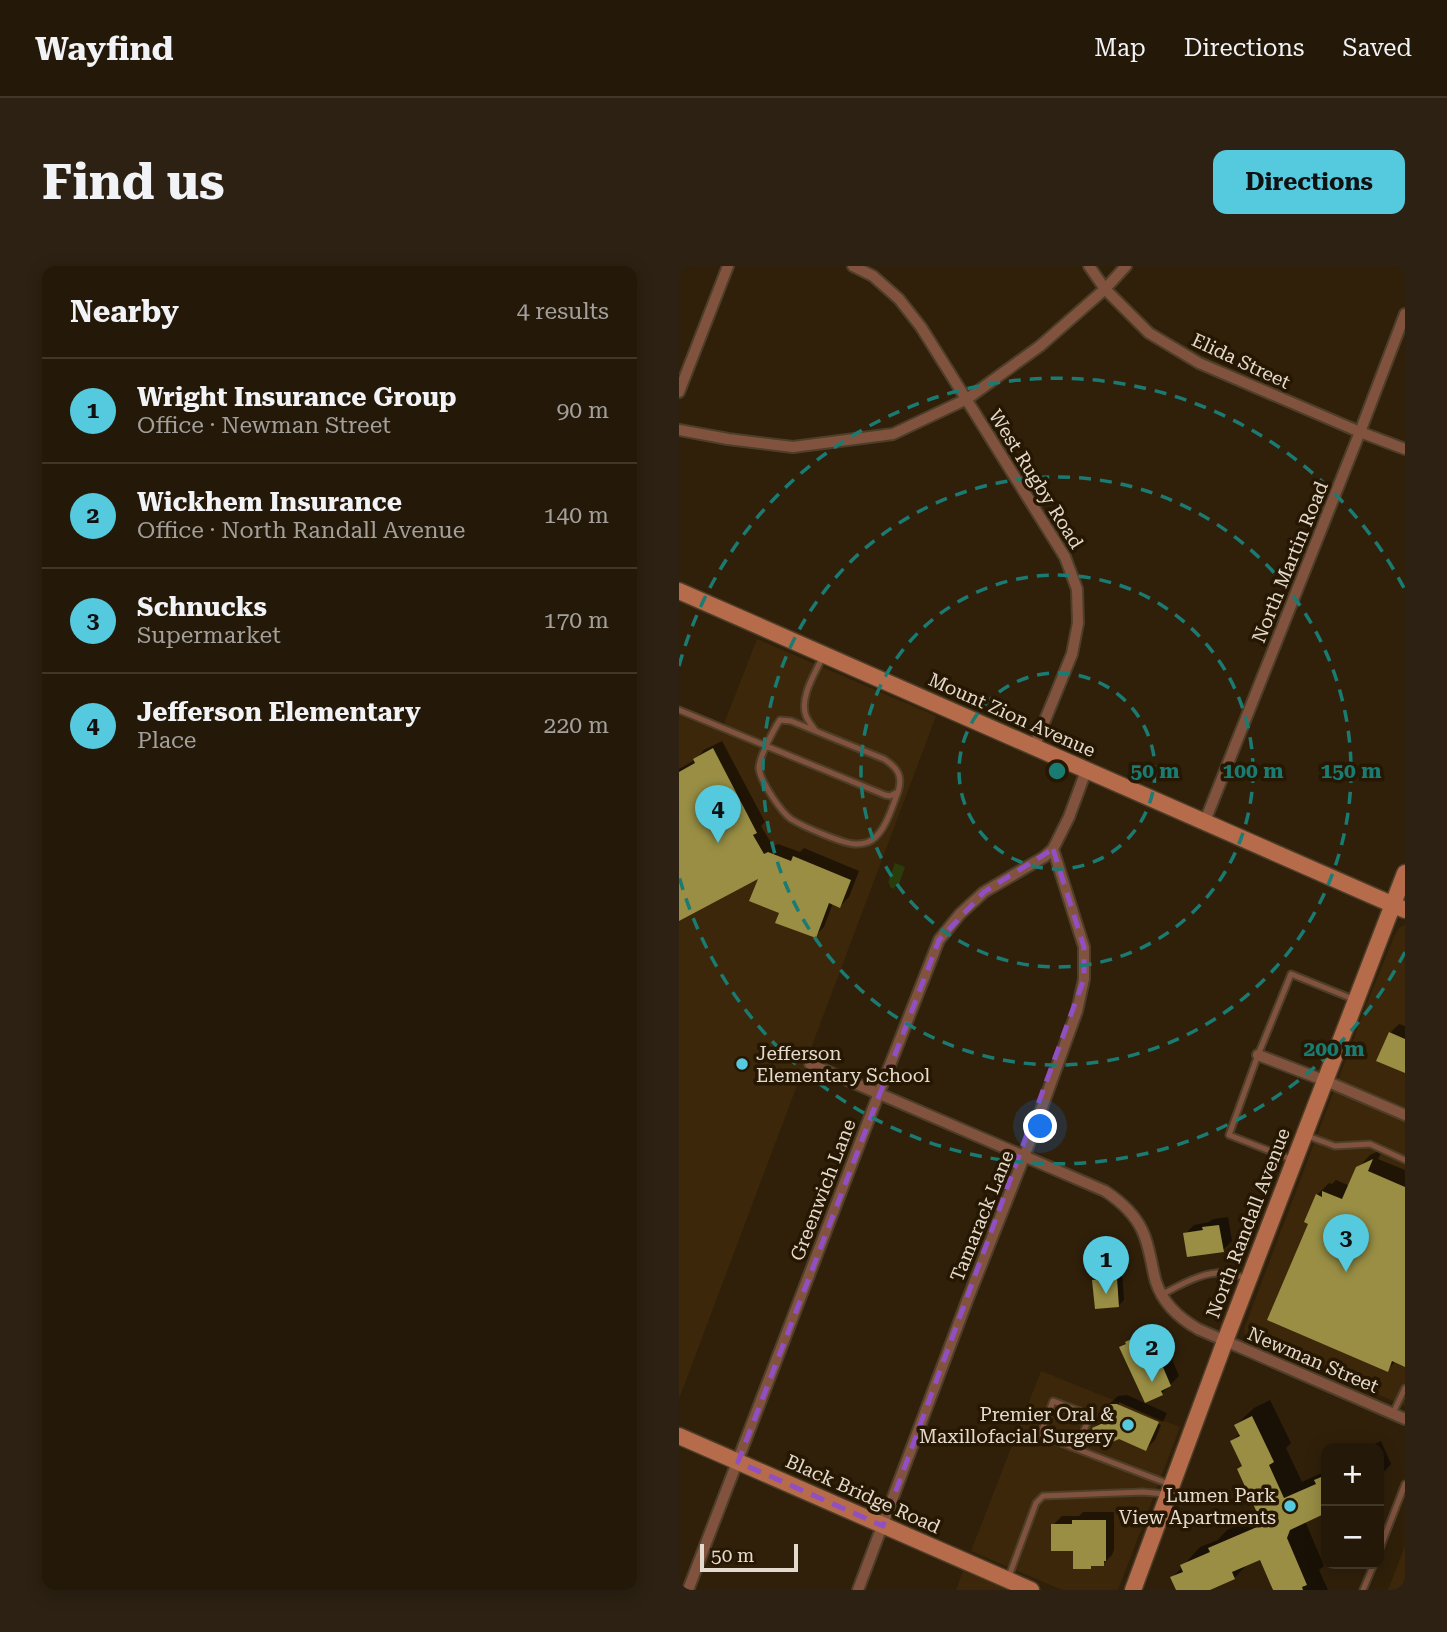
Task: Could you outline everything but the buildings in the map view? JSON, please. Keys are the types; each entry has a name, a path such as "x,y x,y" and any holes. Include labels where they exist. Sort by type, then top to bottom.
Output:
{"street":[{"path":"679,392 728,266"},
{"name":"West Rugby Road","path":"853,266 873,276 899,299 921,327 1065,557 1077,589 1078,623 1072,654 1034,747"},
{"name":"Elida Street","path":"1089,266 1105,289 1149,333 1199,363 1405,449"},
{"path":"679,430 793,447 893,434 967,399 1039,346 1105,289 1126,266"},
{"name":"North Martin Road","path":"1205,821 1405,314"},
{"name":"Mount Zion Avenue","path":"679,591 1399,907"},
{"path":"1053,849 1069,817 1086,771"},
{"name":"Greenwich Lane","path":"688,1590 939,940 960,914 984,892 1053,849"},
{"name":"Tamarack Lane","path":"857,1590 1024,1157 1077,1011 1084,979 1084,947 1053,849"},
{"name":"North Randall Avenue","path":"1133,1590 1356,1000 1399,907 1405,873"},
{"path":"1258,1055 1405,1115"},
{"name":"Newman Street","path":"810,1064 1105,1191 1131,1213 1142,1229 1161,1295 1169,1308 1184,1322 1405,1419"},
{"name":"Black Bridge Road","path":"679,1436 1031,1590"}],"lane":[{"path":"815,730 806,717 804,708 823,654"},
{"path":"679,710 885,795 898,792"},
{"path":"780,720 815,730 884,759 896,768 901,782 898,792 884,825 874,839 856,845 789,818 760,773 759,765 780,720"},
{"path":"1295,1160 1229,1135 1258,1055 1291,974 1356,1000"},
{"path":"1305,1135 1335,1146 1370,1144 1405,1160"},
{"path":"1161,1295 1192,1279 1212,1275 1230,1273 1249,1280"},
{"path":"1393,1414 1405,1388"},
{"path":"1077,1449 1090,1415 1053,1401 1040,1435 1170,1490"},
{"path":"1384,1538 1405,1483"},
{"path":"1008,1580 1036,1503 1043,1496 1170,1490"},
{"path":"1363,1590 1372,1569"}],"highlighted area":[{"path":"1053,849 1084,947 1084,979 883,1526 738,1462 939,940 984,892"}],"shaded area":[{"name":"Jefferson Elementary School","path":"757,639 936,716 679,1399 679,712 722,729"},
{"path":"895,863 905,867 898,887 895,886 894,889 888,883"},
{"path":"1405,925 1405,1406 1250,1339 1245,1335 1244,1329 1369,998 1394,937 1399,928"},
{"path":"1041,1371 1180,1427 1118,1590 1062,1590 971,1551"},
{"path":"1405,1546 1405,1590 1388,1590"},
{"path":"963,1571 1008,1590 956,1590"}],"place":[{"name":"Jefferson Elementary","path":"718,843"},
{"name":"Jefferson Elementary School","path":"742,1064"},
{"name":"Schnucks","path":"1346,1272"},
{"name":"Wright Insurance Group","path":"1106,1294"},
{"name":"Wickhem Insurance","path":"1152,1382"},
{"name":"Premier Oral & Maxillofacial Surgery","path":"1128,1425"},
{"name":"Lumen Park View Apartments","path":"1290,1506"}]}
